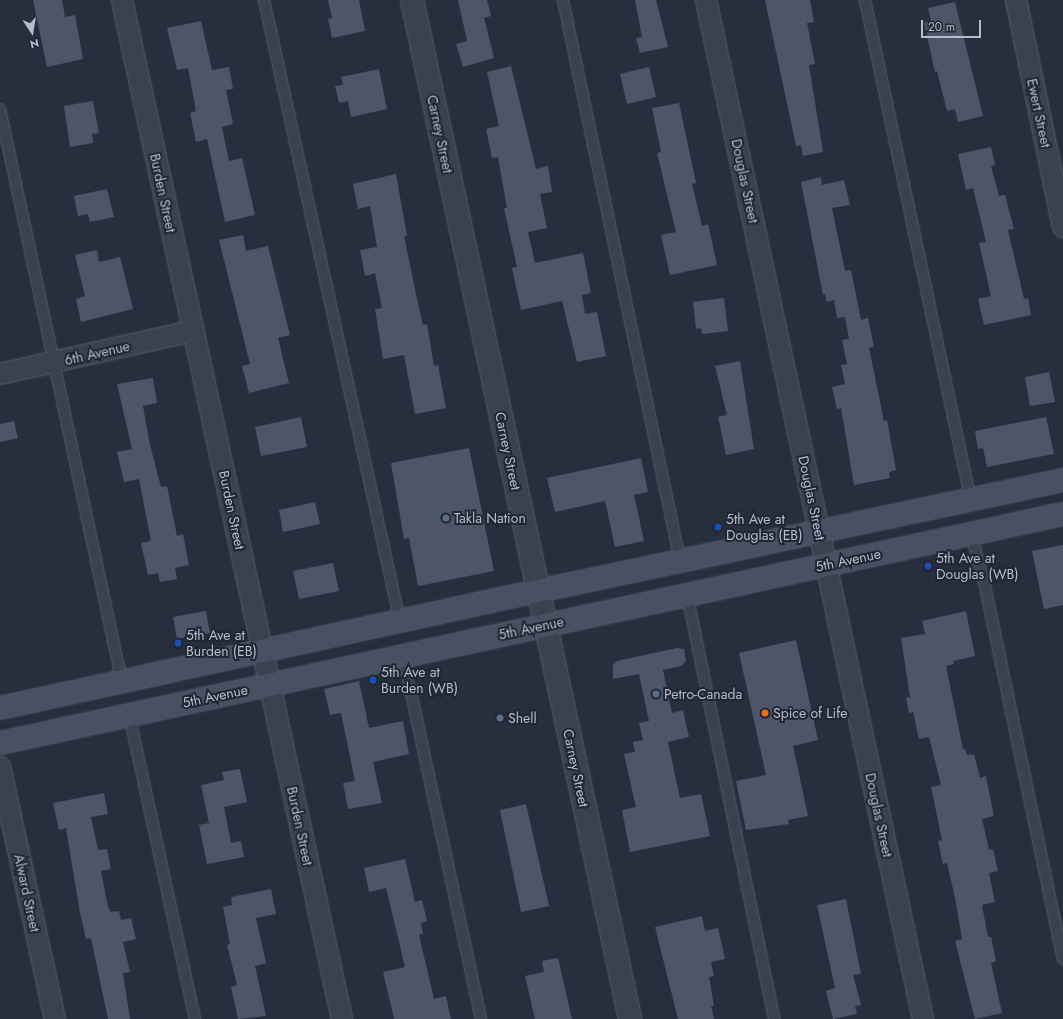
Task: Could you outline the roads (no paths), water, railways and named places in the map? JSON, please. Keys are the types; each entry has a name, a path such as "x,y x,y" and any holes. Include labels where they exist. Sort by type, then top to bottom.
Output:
{"main road":[{"path":"0,708 819,530 971,501 1063,480"},
{"name":"5th Avenue","path":"0,743 1063,514"}],"street":[{"name":"Burden Street","path":"122,0 342,1019"},
{"name":"Carney Street","path":"412,0 630,1019"},
{"name":"Douglas Street","path":"706,0 923,1019"},
{"name":"Ewert Street","path":"1016,0 1063,227"},
{"name":"6th Avenue","path":"0,374 52,364 193,331"},
{"name":"Alward Street","path":"0,767 54,1019"}],"lane":[{"path":"264,0 400,621"},
{"path":"563,0 680,560"},
{"path":"865,0 971,501"},
{"path":"0,109 52,364 122,682"},
{"path":"971,534 985,586 1063,958"},
{"path":"687,594 774,1019"},
{"path":"404,655 481,1019"},
{"path":"129,714 195,1019"}],"place":[{"name":"Takla Nation","path":"446,518"},
{"name":"5th Ave at Douglas (EB)","path":"718,527"},
{"name":"5th Ave at Douglas (WB)","path":"928,566"},
{"name":"5th Ave at Burden (EB)","path":"178,643"},
{"name":"5th Ave at Burden (WB)","path":"373,680"},
{"name":"Petro-Canada","path":"656,694"},
{"name":"Spice of Life","path":"765,713"},
{"name":"Shell","path":"500,718"}]}
